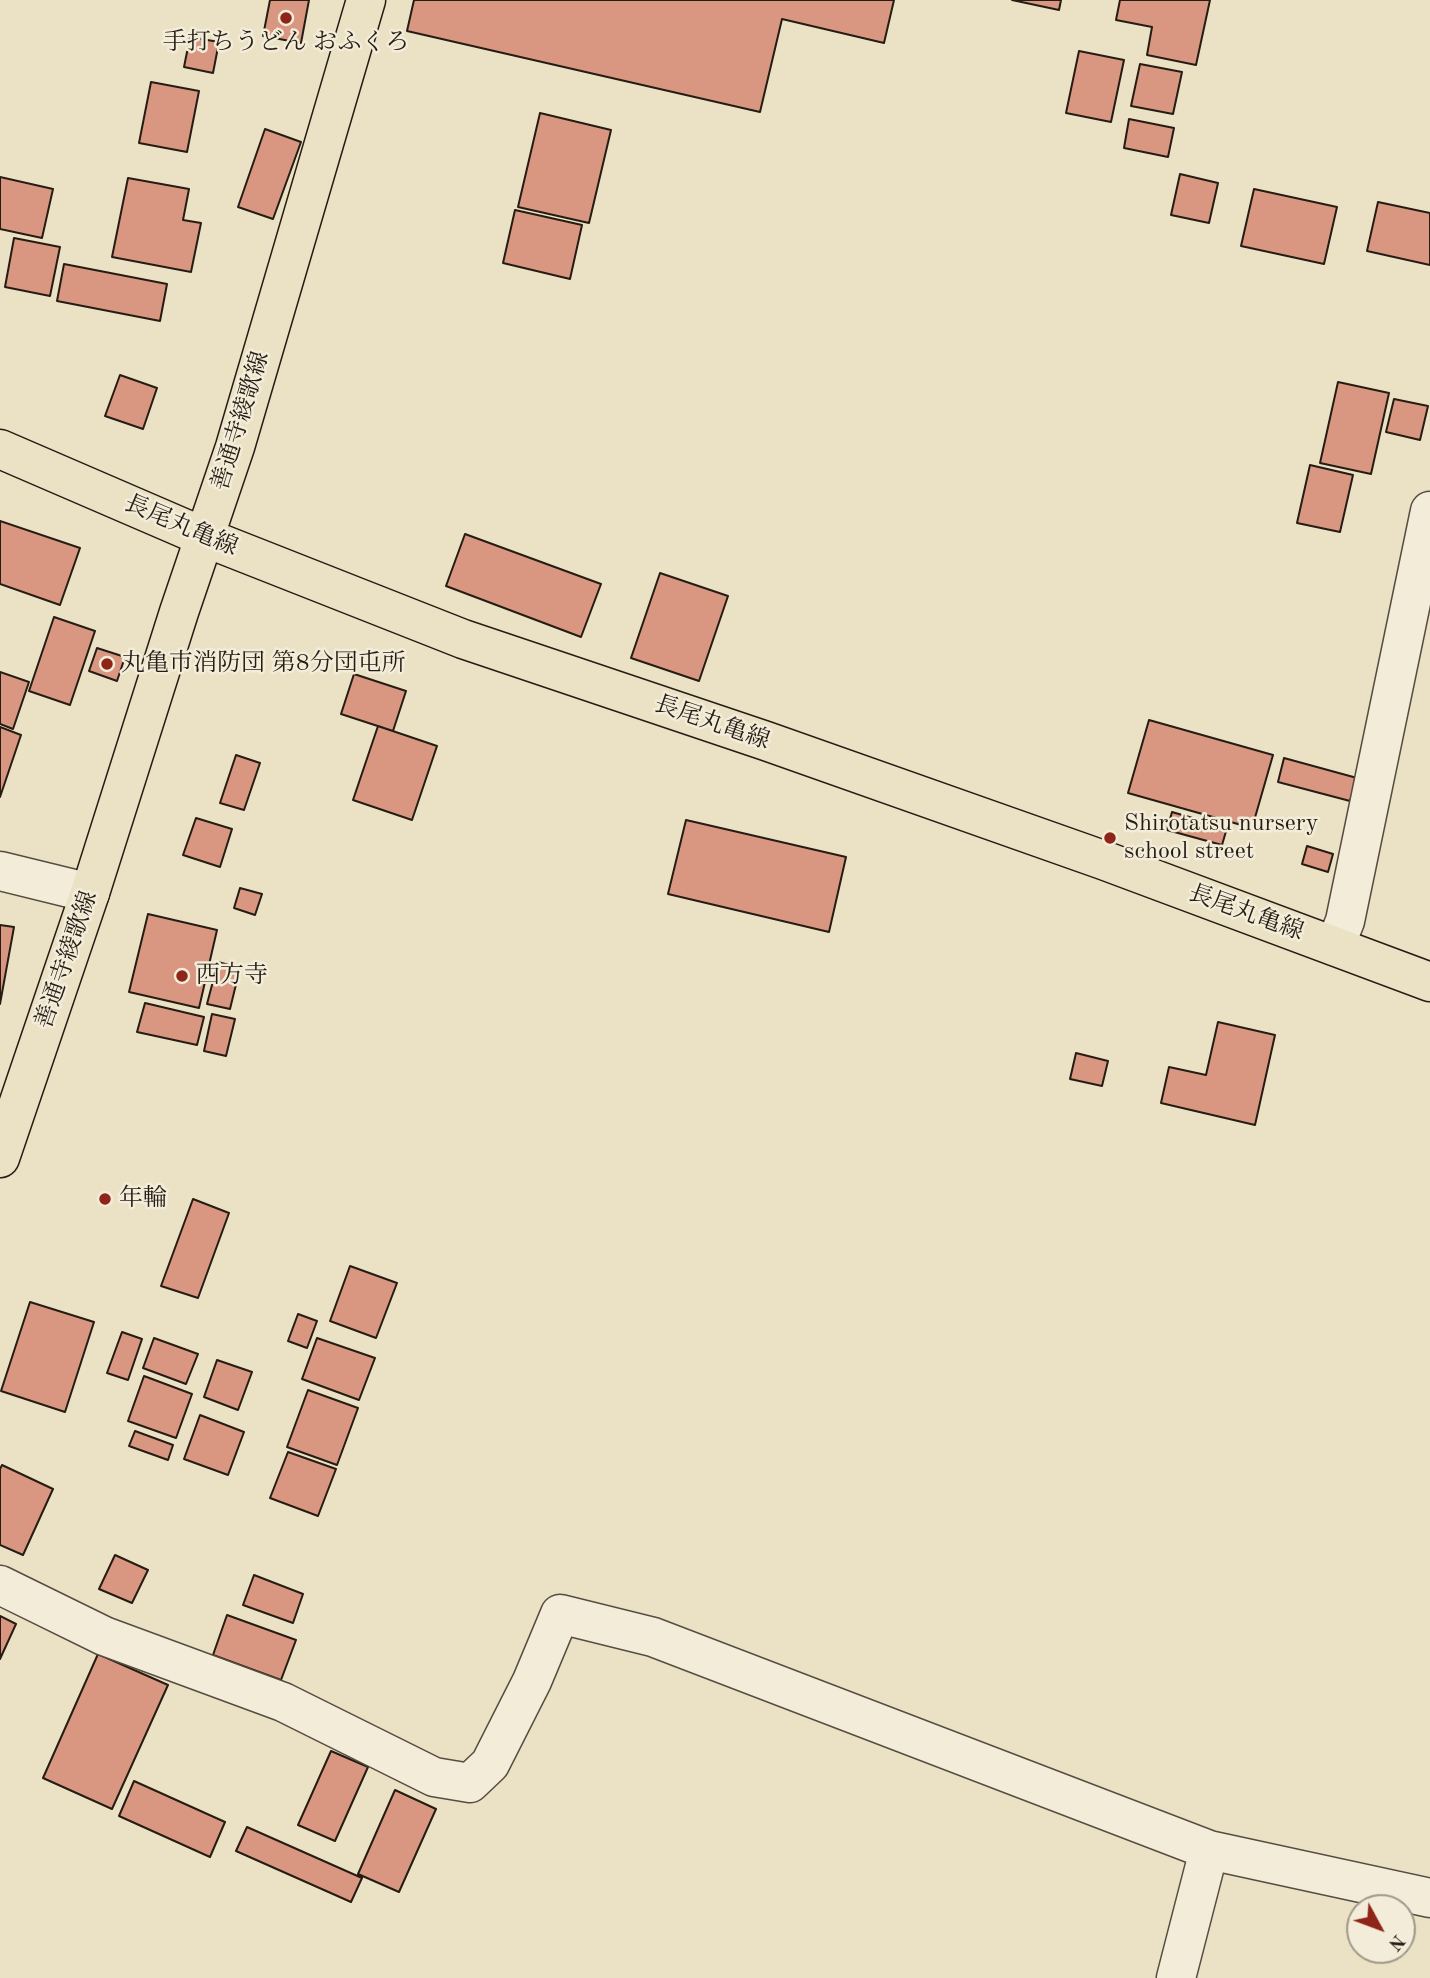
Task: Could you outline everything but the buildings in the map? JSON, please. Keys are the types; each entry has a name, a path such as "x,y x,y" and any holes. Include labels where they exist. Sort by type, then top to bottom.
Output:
{"main road":[{"name":"善通寺綾歌線","path":"0,1157 90,893 235,447 366,0"},
{"name":"長尾丸亀線","path":"0,449 204,537 463,639 779,746 1116,865 1430,982"}],"street":[{"path":"1335,946 1345,921 1430,511"},
{"path":"0,871 90,893"},
{"path":"0,1585 104,1636 283,1702 434,1777 470,1783 490,1764 560,1614 653,1637 1209,1850 1430,1898"},
{"path":"1176,1978 1209,1850"}],"place":[{"name":"手打ちうどん おふくろ","path":"286,18"},
{"name":"丸亀市消防団 第8分団屯所","path":"107,664"},
{"name":"Shirotatsu nursery school street","path":"1110,838"},
{"name":"西方寺","path":"182,976"},
{"name":"年輪","path":"105,1199"}]}
